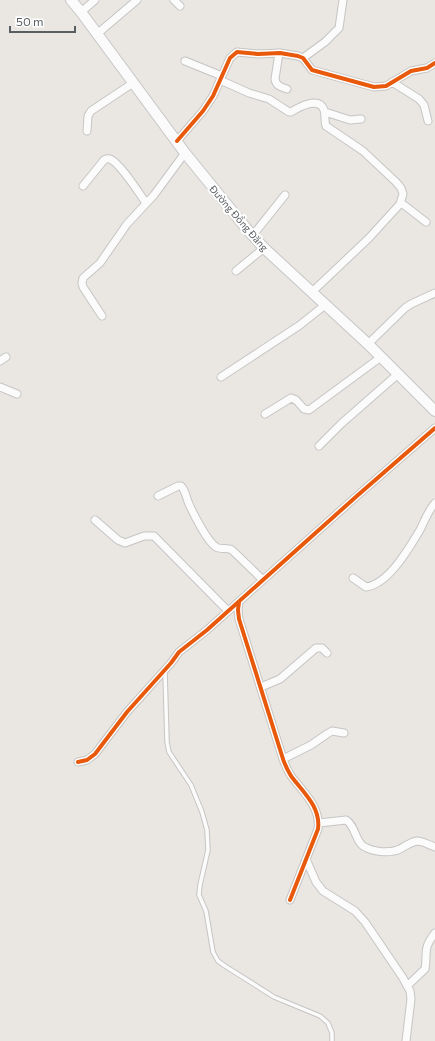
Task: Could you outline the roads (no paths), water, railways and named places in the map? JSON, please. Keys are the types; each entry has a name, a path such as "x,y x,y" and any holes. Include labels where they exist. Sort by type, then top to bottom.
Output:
{"main road":[{"name":"Đường Đồng Đăng","path":"71,0 185,153 228,207 264,248 368,344 435,411"}],"street":[{"path":"81,12 95,0"},
{"path":"97,34 137,0"},
{"path":"174,0 180,6"},
{"path":"302,58 325,42 339,28 343,0"},
{"path":"177,141 203,112 213,96 230,58 237,52 258,54 279,53 302,58 312,70 374,87 386,86 411,71 427,68 435,63"},
{"path":"279,53 275,79 280,86 287,89"},
{"path":"185,61 249,93 269,99 289,112 310,103 322,107 325,112 326,126 363,151 401,188 403,194 400,204 369,238 312,292"},
{"path":"392,82 419,98 422,102 428,121"},
{"path":"87,131 88,116 92,111 133,83"},
{"path":"325,112 350,120 361,119"},
{"path":"102,316 83,287 83,278 100,263 127,224 154,195 185,153"},
{"path":"83,186 106,158 110,159 118,165 146,202"},
{"path":"253,235 285,195"},
{"path":"400,204 404,205 426,222"},
{"path":"236,271 264,248"},
{"path":"368,344 410,304 435,293"},
{"path":"221,377 300,325 325,305"},
{"path":"265,414 291,398 296,400 304,409 309,410 381,357"},
{"path":"319,446 342,422 398,374"},
{"path":"0,387 17,394"},
{"path":"78,762 87,760 95,754 127,712 165,670 179,652 239,602 435,428"},
{"path":"158,496 181,486 185,490 188,502 198,522 213,543 218,548 228,548 232,550 263,580"},
{"path":"353,578 366,588 387,576 402,558 435,503"},
{"path":"96,520 118,540 125,543 144,536 154,536 228,611"},
{"path":"239,602 239,619 283,759 290,774 313,804 319,823 290,900"},
{"path":"261,687 280,679 316,648 322,648 327,653"},
{"path":"283,759 311,745 332,731 344,733"},
{"path":"319,823 346,820 351,824 361,844 376,850 389,852 394,851 418,841 435,847"},
{"path":"306,859 316,882 323,891 355,911 365,922 410,991 411,999 406,1041"},
{"path":"407,986 421,974 425,968 426,949 429,940 435,933"}],"lane":[{"path":"165,670 167,742 169,752 191,785 202,812 207,830 208,850 199,896 206,911 213,952 218,961 224,966 274,997 320,1016 328,1023 332,1033 332,1041"}]}
